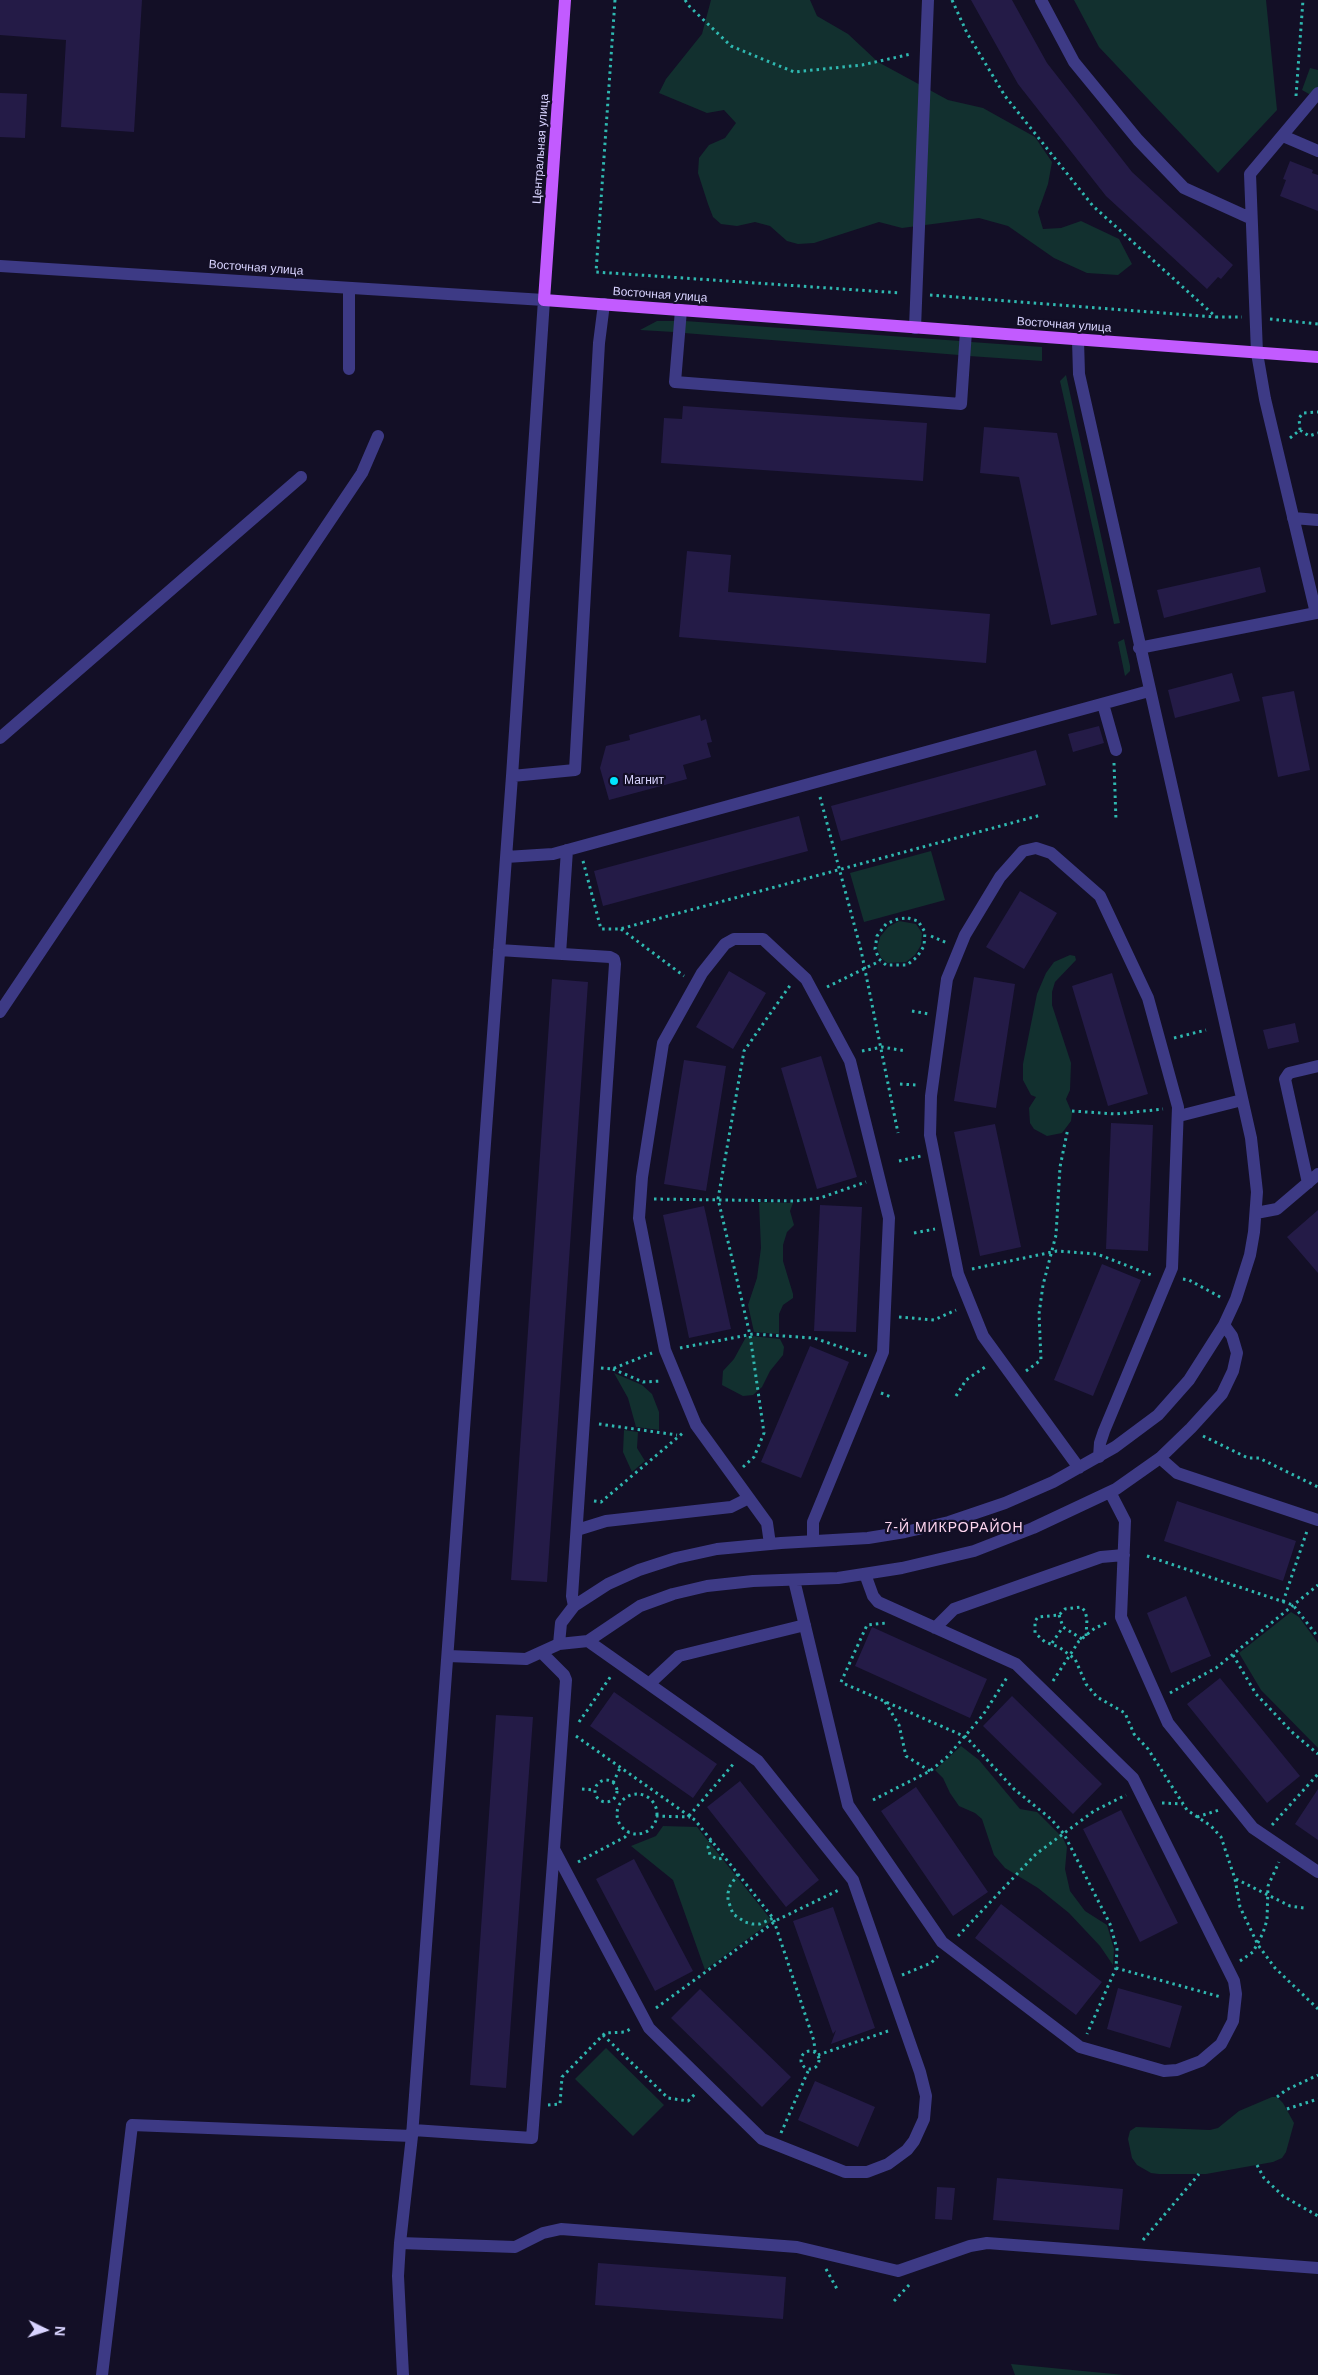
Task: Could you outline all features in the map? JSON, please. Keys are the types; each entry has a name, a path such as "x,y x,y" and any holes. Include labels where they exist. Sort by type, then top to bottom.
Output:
{"main road":[{"name":"Центральная улица","path":"544,300 565,0"},
{"name":"Восточная улица","path":"544,300 1318,358"}],"street":[{"path":"915,328 928,0"},
{"path":"1041,0 1074,62 1138,140 1184,188 1250,218"},
{"path":"1140,648 1317,612 1277,448 1258,353 1250,218 1250,174 1318,93"},
{"path":"1282,136 1318,151"},
{"name":"Восточная улица","path":"0,266 544,300"},
{"path":"349,288 349,369"},
{"path":"403,2375 398,2276 400,2243 413,2133 512,776 544,300"},
{"path":"512,776 575,770 599,343 604,304"},
{"path":"680,310 675,382 961,404 966,331"},
{"path":"558,1644 561,1623 574,1606 608,1584 639,1570 676,1558 717,1549 868,1538 949,1522 1005,1503 1053,1482 1099,1457 1139,1431 1158,1415 1189,1380 1224,1325 1236,1299 1250,1255 1256,1213 1255,1168 1242,1100 1079,374 1078,340"},
{"path":"0,1012 362,473 378,436"},
{"path":"0,738 302,477"},
{"path":"1293,518 1318,520"},
{"path":"506,857 553,854 1149,691"},
{"path":"1103,704 1116,750"},
{"path":"560,954 573,848"},
{"path":"1079,1468 983,1336 958,1274 930,1135 931,1096 947,979 965,936 1000,877 1022,852 1028,849 1044,849 1100,896 1148,998 1178,1111 1172,1268 1101,1440 1099,1457"},
{"path":"770,1544 767,1523 696,1425 665,1350 639,1218 640,1198 663,1043 702,973 729,940 758,938 767,942 806,979 847,1055 889,1218 883,1352 813,1522 813,1541"},
{"path":"499,950 610,958 614,959 615,964 572,1596 574,1606"},
{"path":"1256,1213 1277,1209 1313,1178 1285,1079 1289,1073 1318,1066"},
{"path":"1178,1111 1242,1100"},
{"path":"448,1656 526,1660 558,1644 588,1641 640,1606 673,1594 707,1586 743,1582 838,1578 902,1568 974,1551 1033,1528 1110,1492 1160,1458 1222,1394 1233,1372 1237,1353 1232,1336 1224,1325"},
{"path":"1160,1458 1177,1473 1315,1519"},
{"path":"1110,1492 1125,1521 1122,1617 1168,1723 1253,1828 1318,1872"},
{"path":"577,1530 606,1522 731,1507 749,1498"},
{"path":"935,1628 954,1609 1101,1557 1124,1555"},
{"path":"794,1580 848,1805 942,1942 1082,2048 1164,2071 1183,2068 1202,2061 1221,2044 1233,2020 1236,1994 1229,1967 1132,1778 1016,1664 878,1602 873,1596 865,1574"},
{"path":"648,1684 679,1656 805,1625"},
{"path":"554,1849 649,2028 762,2139 836,2171 856,2173 878,2169 907,2150 920,2131 926,2108 924,2084 853,1881 758,1761 588,1641"},
{"path":"102,2375 132,2125 532,2138 534,2134 554,1849 567,1732 566,1677 542,1652"},
{"path":"400,2243 515,2247 543,2234 561,2229 797,2247 898,2271 979,2244 1318,2268"}],"path":[{"path":"615,0 596,272 1216,317 1256,318 1318,324"},
{"path":"685,0 690,7 732,46 794,72 862,65 926,50"},
{"path":"952,0 967,33 1005,96 1093,206 1216,317"},
{"path":"1296,103 1302,0"},
{"path":"1318,412 1303,413 1299,418 1302,434 1309,436 1318,433"},
{"path":"1277,448 1300,430"},
{"path":"1116,750 1116,821"},
{"path":"816,782 865,968 898,1133"},
{"path":"573,848 601,929 620,929 1040,815"},
{"path":"898,918 908,918 918,922 925,932 925,947 917,957 907,965 886,965 880,961 875,949 877,936 886,924 898,918"},
{"path":"620,929 696,984"},
{"path":"814,993 880,961"},
{"path":"742,1468 754,1457 764,1433 750,1335 718,1199 744,1051 792,981"},
{"path":"847,1055 882,1047 906,1051"},
{"path":"1072,1111 1116,1114 1178,1111"},
{"path":"1024,1372 1041,1360 1039,1314 1043,1285 1056,1235 1060,1167 1068,1128"},
{"path":"640,1198 704,1201 718,1199 796,1201 820,1198 879,1178"},
{"path":"970,1269 1052,1252 1097,1254 1156,1277 1189,1280 1212,1293"},
{"path":"884,1316 934,1320 970,1303"},
{"path":"612,1368 650,1353 750,1335 814,1338 880,1360"},
{"path":"956,1396 966,1380 999,1357"},
{"path":"588,1367 612,1368 643,1382 657,1382 676,1377"},
{"path":"584,1423 678,1435"},
{"path":"579,1500 601,1502 678,1435 696,1425"},
{"path":"1196,1432 1248,1458 1258,1458 1318,1487"},
{"path":"1283,1602 1315,1519"},
{"path":"1147,1556 1293,1605 1318,1637"},
{"path":"1158,1700 1216,1668 1318,1585"},
{"path":"1086,1636 1087,1619 1085,1611 1081,1607 1065,1609 1058,1615 1038,1617 1034,1627 1035,1633 1040,1638 1052,1643 1075,1658 1086,1684 1097,1697 1125,1713 1134,1734 1148,1749 1187,1810 1211,1826 1222,1837 1235,1879 1240,1907 1258,1945 1280,1974 1318,2009"},
{"path":"1058,1615 1063,1627 1082,1639"},
{"path":"1046,1694 1070,1654 1082,1639 1095,1628 1122,1617"},
{"path":"891,1622 867,1625 843,1683 966,1736 1014,1790 1051,1819 1064,1834 1115,1939 1118,1949 1116,1968 1082,2048"},
{"path":"1052,1643 1063,1627"},
{"path":"1233,1655 1256,1694 1293,1733 1318,1754"},
{"path":"613,1673 567,1732 690,1817 711,1840 774,1920 814,2041 815,2052 818,2056 817,2066 809,2069 776,2145"},
{"path":"873,1800 930,1772 966,1736 1010,1673"},
{"path":"885,1701 899,1725 906,1756 930,1772"},
{"path":"690,1817 737,1760"},
{"path":"613,1783 620,1768"},
{"path":"1263,1834 1318,1774"},
{"path":"607,1780 613,1783 617,1789 614,1798 610,1801 601,1801 595,1790 602,1781 607,1780"},
{"path":"582,1789 595,1790"},
{"path":"648,1798 653,1791"},
{"path":"888,1981 931,1963 1036,1854 1094,1811 1129,1793"},
{"path":"638,1794 648,1798 655,1805 656,1816 648,1830 636,1834 629,1832 619,1823 617,1816 620,1803 632,1795 638,1794"},
{"path":"614,1798 620,1803"},
{"path":"656,1816 690,1817"},
{"path":"564,1869 624,1837 629,1832"},
{"path":"711,1840 708,1847 710,1855 717,1859 725,1858"},
{"path":"1229,1967 1249,1956 1258,1945 1267,1920 1271,1878 1286,1850"},
{"path":"738,1874 730,1886 728,1900 733,1914 752,1924 774,1920 840,1890 853,1881"},
{"path":"1235,1879 1290,1906 1304,1908"},
{"path":"536,2106 560,2104 562,2077 605,2032 625,2032 774,1920"},
{"path":"1116,1968 1227,1999"},
{"path":"818,2056 894,2029"},
{"path":"603,2035 668,2098 688,2101 705,2083"},
{"path":"809,2069 802,2065 801,2057 807,2051 815,2052"},
{"path":"1276,2098 1286,2090 1318,2075"},
{"path":"1288,2110 1318,2099"},
{"path":"1257,2165 1264,2178 1283,2196 1318,2216"},
{"path":"1140,2254 1140,2244 1199,2174"}],"green space":[{"path":"711,0 810,0 817,16 848,34 878,62 948,100 983,108 1035,137 1052,162 1048,184 1038,212 1043,229 1061,228 1081,221 1119,239 1132,264 1118,275 1087,273 1054,258 1008,226 979,218 902,228 879,222 814,243 798,244 787,241 770,226 755,222 737,226 721,224 713,217 708,204 698,173 699,158 709,145 725,138 736,123 724,110 707,113 659,93 666,79 702,34"},
{"path":"1074,0 1266,0 1277,110 1218,173 1099,47"},
{"path":"1310,68 1318,70 1318,99 1302,90"},
{"path":"657,321 675,321 674,332 640,330"},
{"path":"685,321 960,341 959,355 684,333"},
{"path":"971,342 1042,347 1042,361 969,356"},
{"path":"1066,375 1120,623 1114,624 1060,381"},
{"path":"1124,639 1130,666 1130,671 1125,676 1118,642"},
{"path":"931,851 945,900 864,922 850,873"},
{"path":"899,921 916,924 922,933 921,945 915,955 906,962 887,963 881,958 877,948 880,937 888,927"},
{"path":"1070,955 1075,956 1076,960 1055,982 1052,992 1052,1005 1071,1063 1070,1090 1066,1099 1072,1113 1071,1121 1062,1133 1047,1136 1034,1129 1030,1123 1029,1108 1036,1097 1031,1095 1023,1080 1023,1064 1037,994 1046,973 1054,962"},
{"path":"759,1202 793,1203 790,1211 794,1225 787,1232 783,1245 783,1261 793,1298 783,1305 779,1314 779,1334 754,1332 748,1305 757,1278 761,1248"},
{"path":"746,1337 780,1339 784,1347 783,1355 770,1371 762,1387 753,1395 743,1396 722,1385 723,1371 734,1359"},
{"path":"614,1373 642,1385 652,1394 659,1412 659,1430 636,1427 628,1398"},
{"path":"624,1430 638,1432 637,1448 645,1461 632,1472 623,1452"},
{"path":"1291,1612 1299,1617 1318,1643 1318,1748 1261,1690 1239,1653"},
{"path":"961,1746 979,1760 1020,1809 1037,1812 1063,1838 1067,1847 1065,1869 1070,1891 1085,1911 1107,1925 1114,1949 1113,1965 1100,1946 1069,1913 1038,1888 1005,1868 994,1855 982,1819 975,1813 959,1806 943,1778 935,1770"},
{"path":"663,1826 697,1827 772,1921 705,1970 673,1880 631,1846 656,1836"},
{"path":"606,2048 664,2105 633,2136 575,2079"},
{"path":"1272,2097 1277,2097 1283,2103 1294,2123 1286,2152 1282,2158 1273,2162 1206,2174 1159,2174 1151,2173 1137,2165 1132,2158 1128,2139 1130,2131 1136,2127 1210,2130 1218,2128 1239,2111"},
{"path":"1011,2364 1124,2375 1015,2375"}],"building":[{"path":"0,0 142,0 134,132 61,127 66,40 0,35"},
{"path":"971,0 1012,0 1047,63 1132,172 1233,265 1221,279 1218,277 1207,289 1106,196 1018,84"},
{"path":"0,93 27,94 25,138 0,137"},
{"path":"1290,161 1313,170 1312,173 1318,175 1318,211 1280,196 1286,180 1283,179"},
{"path":"683,406 927,423 923,481 661,463 664,418 682,419"},
{"path":"984,427 1057,433 1097,615 1051,625 1019,477 980,473"},
{"path":"687,551 731,555 728,592 990,614 986,663 679,637"},
{"path":"1260,567 1266,592 1164,618 1157,590"},
{"path":"1232,673 1240,701 1175,718 1168,690"},
{"path":"1294,691 1310,770 1278,777 1262,697"},
{"path":"700,715 701,721 706,719 712,742 707,743 711,757 683,765 687,779 609,800 600,768 606,746 630,740 629,735"},
{"path":"1099,726 1104,743 1073,752 1068,734"},
{"path":"1036,750 1046,785 841,841 831,806"},
{"path":"799,816 808,851 603,906 594,871"},
{"path":"1020,891 1057,913 1024,969 986,947"},
{"path":"729,971 766,993 733,1049 696,1027"},
{"path":"1112,973 1148,1094 1108,1106 1072,986"},
{"path":"974,977 1015,984 996,1108 954,1101"},
{"path":"552,979 588,982 547,1582 511,1580"},
{"path":"1295,1023 1299,1042 1268,1049 1263,1030"},
{"path":"821,1056 857,1177 817,1189 781,1068"},
{"path":"684,1060 726,1066 706,1191 664,1184"},
{"path":"1111,1123 1153,1125 1148,1251 1106,1249"},
{"path":"995,1124 1021,1247 980,1256 954,1132"},
{"path":"820,1205 862,1207 856,1332 814,1331"},
{"path":"704,1206 731,1329 689,1338 663,1215"},
{"path":"1318,1210 1318,1273 1287,1237"},
{"path":"1102,1264 1141,1280 1093,1396 1054,1380"},
{"path":"810,1346 849,1362 801,1478 761,1462"},
{"path":"1177,1501 1296,1541 1283,1581 1164,1541"},
{"path":"1186,1596 1211,1656 1171,1673 1147,1613"},
{"path":"872,1627 987,1679 970,1718 855,1666"},
{"path":"1220,1678 1300,1776 1267,1803 1187,1704"},
{"path":"614,1692 717,1764 693,1798 590,1726"},
{"path":"1012,1696 1102,1784 1073,1814 983,1726"},
{"path":"496,1715 533,1717 506,2088 470,2085"},
{"path":"740,1781 819,1880 786,1907 707,1807"},
{"path":"916,1787 988,1892 953,1916 881,1811"},
{"path":"1318,1789 1318,1840 1295,1824"},
{"path":"1121,1810 1178,1923 1140,1942 1083,1829"},
{"path":"634,1859 693,1971 655,1991 596,1879"},
{"path":"1001,1904 1102,1982 1076,2015 975,1938"},
{"path":"833,1907 875,2028 831,2044 836,2030 833,2034 793,1921"},
{"path":"1118,1988 1182,2006 1170,2048 1107,2029"},
{"path":"700,1989 791,2077 762,2107 671,2018"},
{"path":"815,2081 875,2107 858,2147 798,2120"},
{"path":"997,2178 1123,2189 1119,2230 993,2220"},
{"path":"937,2187 955,2188 952,2220 935,2219"},
{"path":"598,2263 786,2277 783,2319 595,2305"}],"place":[{"name":"Магнит","path":"614,781"}],"district":[{"name":"7-Й МИКРОРАЙОН","path":"954,1528"}]}
